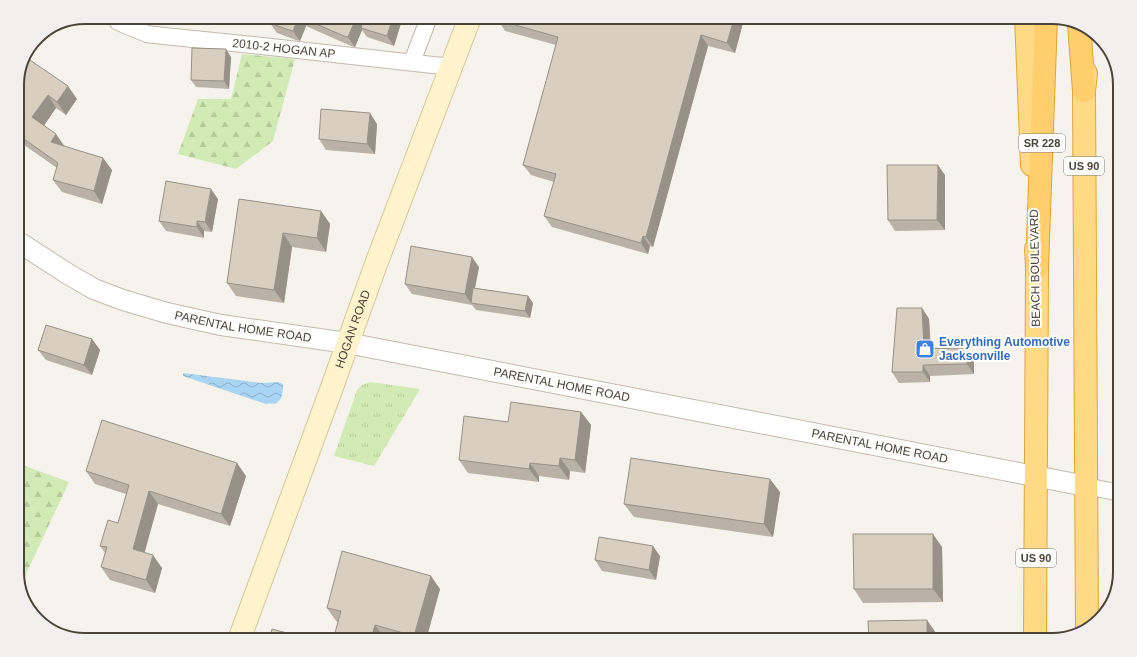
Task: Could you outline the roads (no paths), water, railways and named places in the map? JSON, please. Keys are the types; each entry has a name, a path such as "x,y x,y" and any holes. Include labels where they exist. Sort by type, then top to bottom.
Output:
{"highway":[{"name":"BEACH BOULEVARD","path":"1026,24 1037,268 1035,633"},
{"name":"SR 228","path":"1037,268 1046,24"},
{"path":"1079,31 1084,91"},
{"name":"US 90","path":"1087,622 1084,91 1089,37"}],"main road":[{"name":"HOGAN ROAD","path":"242,633 276,542 383,244 467,24"}],"street":[{"name":"2010-2 HOGAN AP","path":"123,24 147,34 451,67"},
{"path":"412,62 426,24"},
{"name":"PARENTAL HOME ROAD","path":"24,246 94,289 167,314 221,325 347,343 1113,491"}],"water":[{"path":"183,373 263,383 278,382 283,384 283,390 278,402 266,404 183,376"}],"place":[{"name":"Everything Automotive Jacksonville","path":"925,349"}]}
